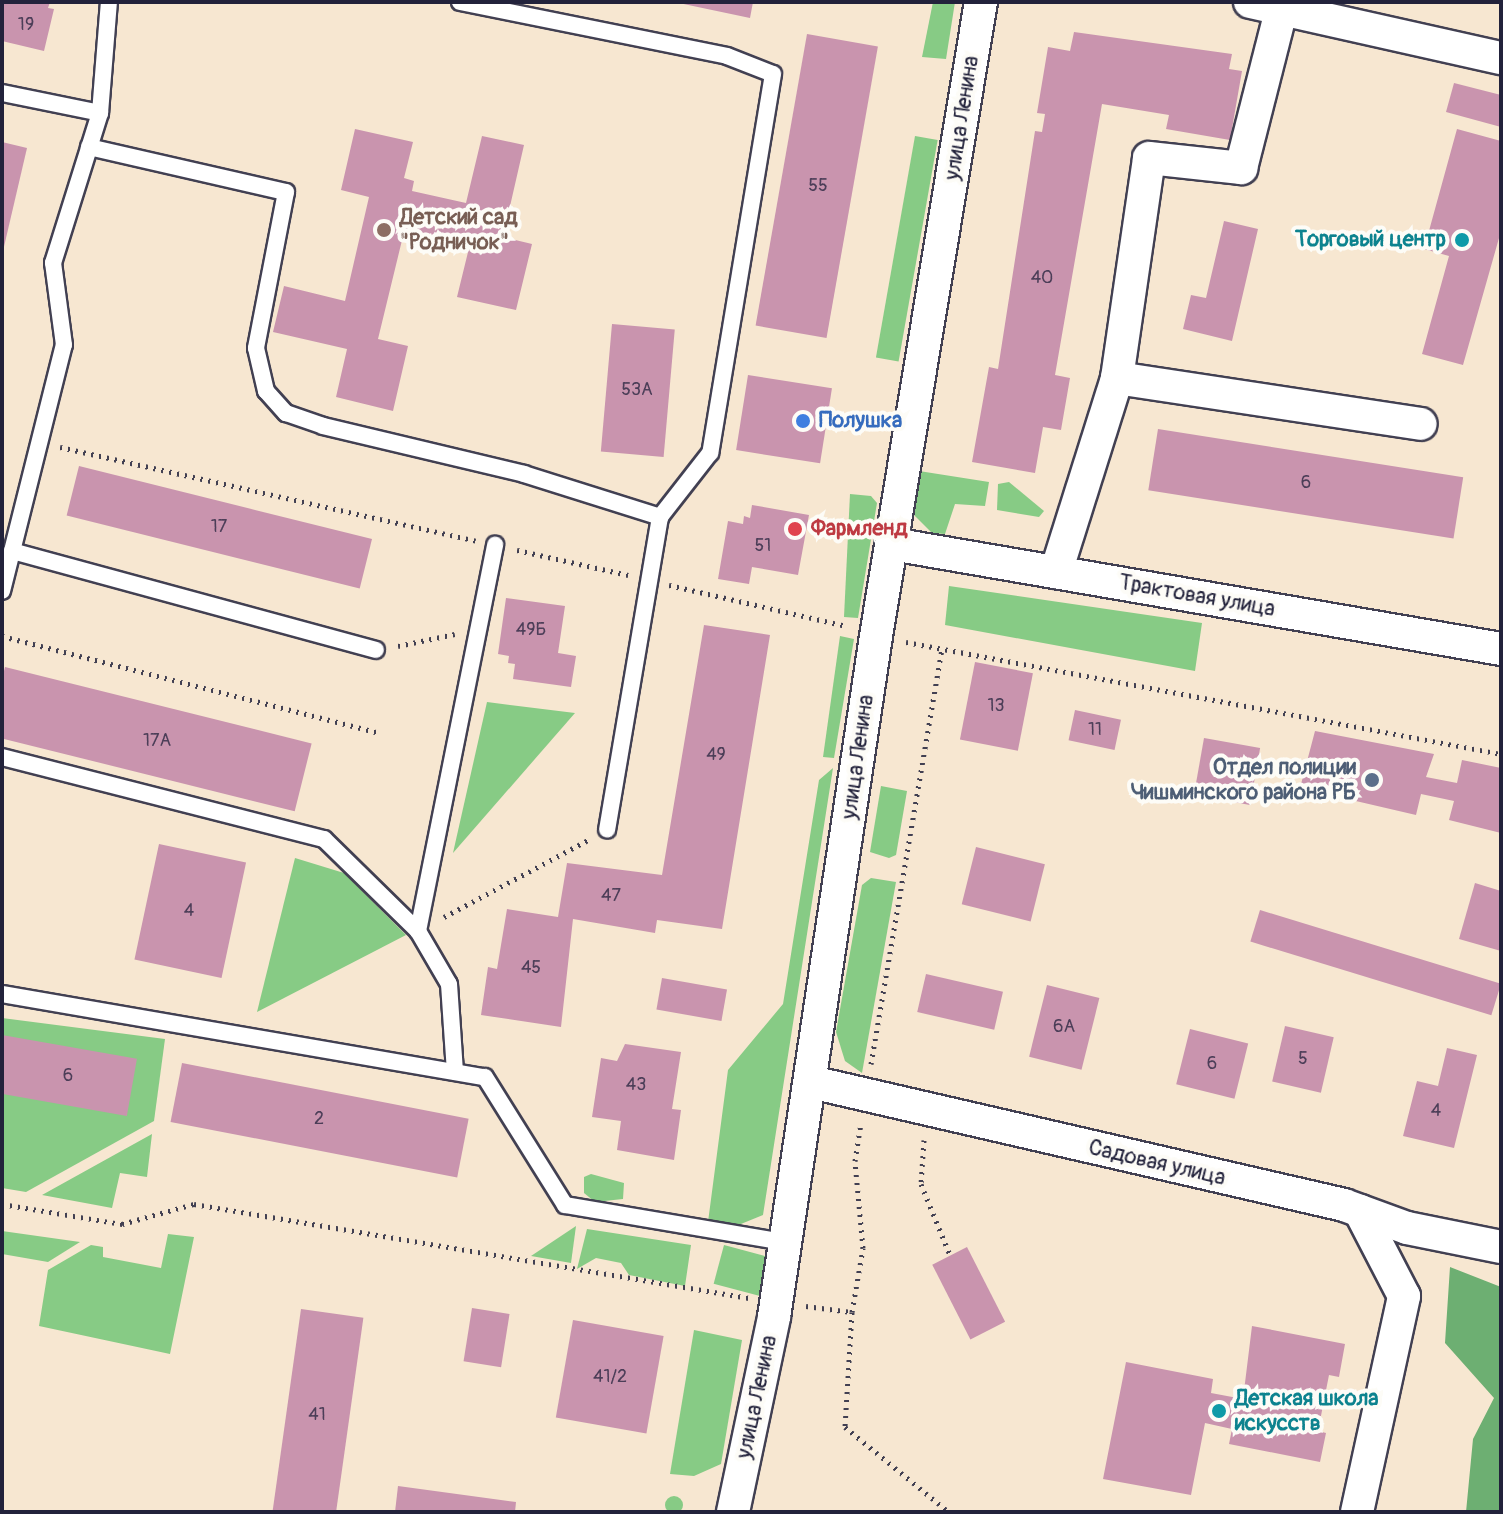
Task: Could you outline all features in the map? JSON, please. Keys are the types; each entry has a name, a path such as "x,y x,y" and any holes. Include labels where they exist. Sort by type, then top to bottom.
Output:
{"street":[{"name":"улица Ленина","path":"733,1512 776,1303 876,636 981,2"},
{"path":"1250,2 1501,58"},
{"path":"1056,572 1117,378 1149,158 1241,168 1281,11"},
{"path":"1117,378 1421,424"},
{"name":"Трактовая улица","path":"892,544 1501,649"},
{"name":"Садовая улица","path":"811,1082 1360,1211 1407,1228 1501,1247"},
{"path":"1357,1512 1404,1296 1360,1211"}],"lane":[{"path":"2,591 64,345 53,263 100,113 109,2"},
{"path":"460,2 727,56 773,74 710,453 660,517 607,830"},
{"path":"2,93 100,113"},
{"path":"89,147 286,192 256,348 266,391 286,413 323,426 524,474 660,517"},
{"path":"418,931 495,545"},
{"path":"12,551 376,650"},
{"path":"2,757 324,839 418,931 449,984 455,1072"},
{"path":"2,994 485,1077 565,1205 784,1242"}],"path":[{"path":"40,442 649,580 876,636 1501,754"},
{"path":"376,650 479,629"},
{"path":"2,636 377,732"},
{"path":"942,648 855,1161 863,1248 852,1312 845,1427 949,1512"},
{"path":"418,931 607,830"},
{"path":"926,1111 921,1184 950,1255"},
{"path":"2,1204 122,1224 194,1204 776,1303 852,1312"}],"green space":[{"path":"933,2 955,2 946,59 922,57"},
{"path":"915,136 938,140 899,362 876,358"},
{"path":"919,471 989,482 985,506 955,504 945,534 932,533 913,514"},
{"path":"1009,482 1044,511 1039,517 997,510 998,484"},
{"path":"850,494 871,496 877,503 858,618 844,617"},
{"path":"949,586 1202,623 1195,671 945,625"},
{"path":"840,636 854,639 834,758 823,757"},
{"path":"487,702 575,713 453,853"},
{"path":"833,768 763,1215 736,1226 708,1222 728,1070 783,1004 819,780"},
{"path":"881,786 907,791 896,855 889,858 870,852"},
{"path":"295,858 344,873 406,935 257,1012"},
{"path":"871,878 896,882 862,1073 845,1061 836,1032 862,885"},
{"path":"2,1018 165,1039 154,1121 26,1192 2,1188"},
{"path":"152,1134 147,1177 120,1173 112,1208 42,1195"},
{"path":"591,1174 624,1183 623,1199 595,1202 584,1193 584,1177"},
{"path":"576,1226 571,1263 531,1256"},
{"path":"587,1229 691,1245 685,1286 629,1275 621,1263 596,1258 577,1269"},
{"path":"2,1231 80,1242 48,1262 2,1254"},
{"path":"168,1234 194,1237 170,1354 39,1326 48,1270 91,1245 103,1247 103,1257 161,1268"},
{"path":"724,1245 769,1257 759,1296 714,1284"},
{"path":"1450,1267 1501,1287 1501,1512 1466,1512 1473,1439 1494,1398 1445,1343"},
{"path":"694,1330 742,1340 721,1464 694,1476 670,1474"},
{"path":"674,1496 683,1505 674,1514 665,1505"}],"building":[{"path":"2,2 50,2 48,8 54,9 44,51 2,41"},
{"path":"674,2 753,2 750,18"},
{"path":"1074,32 1232,54 1229,69 1242,71 1230,140 1166,129 1169,115 1102,104 1055,375 1070,378 1061,430 1043,427 1035,473 972,462 989,367 998,369 1035,131 1042,132 1045,114 1037,113 1048,47 1070,51"},
{"path":"807,34 878,47 827,338 756,326"},
{"path":"1454,83 1501,95 1501,127 1446,112"},
{"path":"355,129 413,142 404,178 414,181 412,191 466,203 482,136 524,145 503,237 532,244 516,310 457,297 469,248 404,232 378,339 408,346 393,411 336,397 347,349 273,332 284,286 345,301 369,197 341,190"},
{"name":"Торговый центр","path":"1457,129 1501,141 1501,231 1463,365 1422,354 1449,256 1424,249"},
{"path":"2,142 27,148 3,251 2,251"},
{"path":"1224,221 1258,229 1232,341 1183,329 1191,295 1206,298"},
{"path":"612,324 675,329 664,457 601,452"},
{"path":"748,375 832,388 820,463 736,450"},
{"path":"1158,429 1463,477 1453,539 1148,490"},
{"path":"79,466 372,539 360,589 67,515"},
{"path":"752,505 809,515 798,575 752,567 749,584 718,579 728,521 743,524 744,516 750,518"},
{"path":"506,598 565,606 558,653 576,656 571,687 513,679 515,664 508,663 509,656 498,654"},
{"path":"704,625 770,635 722,929 657,920 655,933 573,919 561,1027 481,1015 488,967 497,969 507,909 558,917 567,863 662,875"},
{"path":"975,662 1033,673 1018,751 960,740"},
{"path":"5,667 312,743 295,811 2,738 2,679"},
{"path":"1075,710 1121,720 1115,750 1069,740"},
{"name":"Отдел полиции Чишминского района РБ","path":"1315,731 1434,754 1426,777 1457,783 1462,760 1501,768 1501,833 1449,820 1454,801 1421,794 1416,815 1300,788"},
{"path":"1204,738 1260,748 1250,805 1194,795"},
{"path":"159,844 246,863 222,978 134,959"},
{"path":"976,847 1045,864 1031,921 962,904"},
{"path":"1475,883 1501,891 1501,951 1459,939"},
{"path":"1260,910 1501,984 1491,1015 1250,942"},
{"path":"926,974 1003,992 994,1030 917,1012"},
{"path":"662,978 727,989 721,1021 656,1010"},
{"path":"1047,985 1099,998 1081,1070 1029,1057"},
{"path":"1285,1026 1334,1037 1321,1093 1272,1082"},
{"path":"1190,1029 1248,1044 1234,1099 1176,1084"},
{"path":"2,1035 137,1059 127,1116 2,1094"},
{"path":"625,1044 681,1052 672,1109 681,1110 674,1160 617,1150 621,1121 592,1117 601,1058 617,1061"},
{"path":"1447,1048 1477,1055 1454,1148 1403,1136 1417,1081 1438,1086"},
{"path":"182,1063 469,1119 457,1178 171,1122"},
{"path":"967,1247 1005,1322 970,1340 932,1265"},
{"path":"472,1308 510,1314 501,1367 464,1361"},
{"path":"301,1309 363,1318 336,1512 272,1512"},
{"path":"573,1320 664,1336 646,1433 556,1417"},
{"name":"Детская школа искусств","path":"1252,1326 1345,1344 1339,1377 1329,1375 1318,1431 1326,1433 1320,1462 1229,1444 1232,1429 1205,1423 1191,1495 1103,1479 1126,1362 1213,1379 1211,1393 1243,1399"},
{"path":"398,1486 516,1502 515,1512 395,1512"}],"place":[{"name":"Детский сад \"Родничок\"","path":"384,230"},
{"name":"Торговый центр","path":"1462,240"},
{"name":"Полушка","path":"803,421"},
{"name":"Фармленд","path":"795,529"},
{"name":"Отдел полиции Чишминского района РБ","path":"1372,780"},
{"name":"Детская школа искусств","path":"1219,1411"}]}
